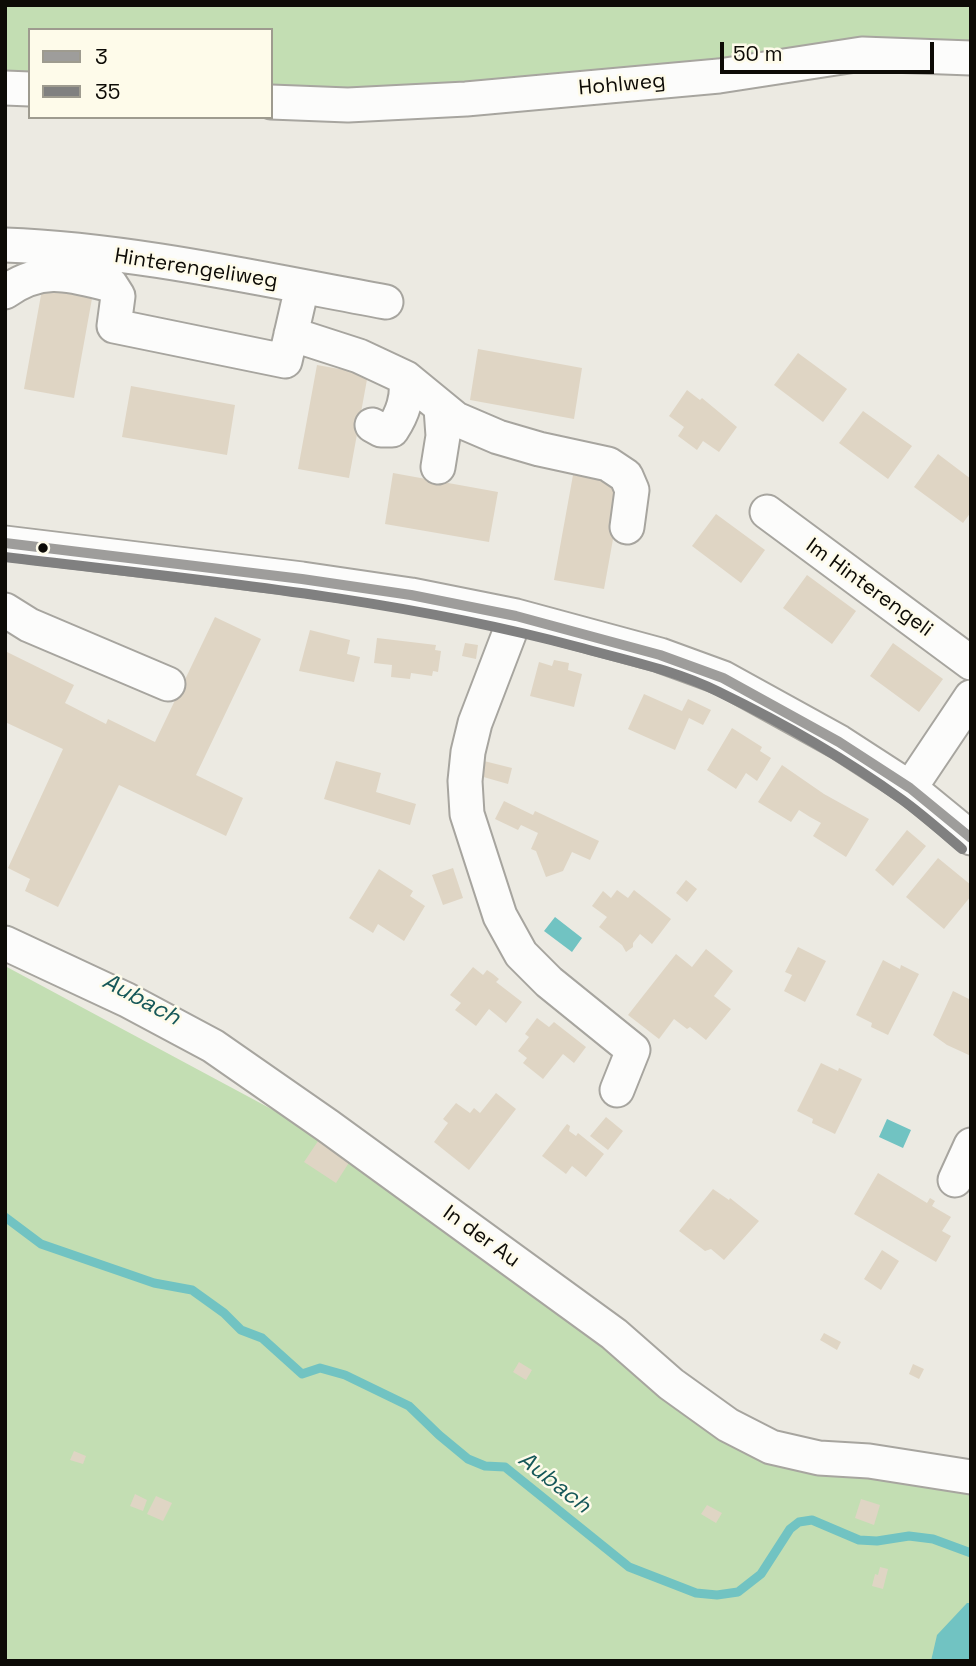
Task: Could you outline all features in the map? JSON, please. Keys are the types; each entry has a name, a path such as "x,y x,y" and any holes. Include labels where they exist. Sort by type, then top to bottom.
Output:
{"street":[{"name":"Hohlweg","path":"273,102 348,105 466,99 719,76 862,54 971,58"},
{"path":"5,88 28,89"},
{"name":"Hinterengeliweg","path":"5,245 56,247 264,278 386,302"},
{"path":"5,292 36,275 63,274 111,285 118,296 114,326 285,361 302,287"},
{"path":"291,334 359,356 406,378 456,419 498,437 608,464 626,476 632,490 627,527"},
{"path":"372,425 381,430 392,430 408,394 406,378"},
{"path":"438,467 443,436 441,408"},
{"name":"Im Hinterengeli","path":"766,512 971,663"},
{"path":"5,543 411,595 516,616 660,655 723,678 839,742 910,788 971,838"},
{"path":"5,610 29,625 168,684"},
{"path":"516,616 475,723 465,781 467,814 500,916 521,954 549,982 633,1050 617,1090"},
{"path":"910,788 971,697"},
{"name":"In der Au","path":"5,943 127,1000 213,1046 328,1126 614,1334 671,1384 728,1425 771,1447 819,1458 869,1461 971,1477"},
{"path":"955,1180 971,1144"}],"green space":[{"path":"5,5 971,5 971,53 273,98 273,28 28,28 28,85 5,83"},
{"path":"5,966 398,1177 771,1447 971,1478 971,1661 5,1661"}],"water":[{"path":"555,917 582,938 572,952 544,931"},
{"path":"887,1119 911,1130 903,1148 879,1137"},
{"path":"967,1603 971,1603 971,1661 931,1661 937,1635"}],"building":[{"path":"43,284 93,293 74,398 24,389"},
{"path":"478,349 582,368 574,419 470,400"},
{"path":"798,353 847,389 823,422 774,385"},
{"path":"317,365 368,374 349,478 298,469"},
{"path":"131,386 235,405 227,455 122,437"},
{"path":"687,390 700,400 702,398 737,427 719,452 703,441 697,450 678,436 684,427 669,416"},
{"path":"863,411 912,446 888,479 839,443"},
{"path":"938,454 971,479 971,512 963,523 914,487"},
{"path":"393,473 498,492 489,542 385,524"},
{"path":"573,475 623,484 604,589 554,580"},
{"path":"716,514 765,550 741,583 692,546"},
{"path":"807,575 856,611 832,644 783,608"},
{"path":"215,617 261,639 196,775 243,798 226,836 119,785 58,907 25,891 30,879 8,868 63,749 5,722 5,651 74,685 65,703 106,724 108,719 155,742"},
{"path":"310,630 350,640 347,654 360,657 354,682 299,671"},
{"path":"377,638 436,645 435,650 441,651 438,672 433,671 432,676 411,673 410,679 391,677 392,665 374,663"},
{"path":"465,643 478,645 476,659 462,656"},
{"path":"893,643 943,679 919,712 870,676"},
{"path":"554,660 569,663 568,670 582,674 574,707 530,696 539,662 552,666"},
{"path":"644,694 682,711 688,699 711,710 703,725 689,718 675,750 628,729"},
{"path":"732,728 762,747 760,751 771,758 757,781 746,773 736,789 707,770"},
{"path":"336,761 381,773 376,792 416,804 410,825 324,799"},
{"path":"484,761 512,768 508,784 480,776"},
{"path":"782,765 824,794 869,819 846,857 813,836 821,823 799,810 791,822 758,802"},
{"path":"504,801 533,815 535,811 599,841 590,860 572,852 563,871 546,877 536,851 531,849 538,833 521,825 518,830 495,819"},
{"path":"907,830 926,846 893,886 875,870"},
{"path":"938,858 971,885 971,896 944,929 906,897"},
{"path":"453,868 463,898 443,905 432,875"},
{"path":"379,869 413,891 410,896 425,906 404,941 378,924 373,933 349,918"},
{"path":"686,880 697,889 687,902 676,893"},
{"path":"617,890 628,898 634,890 671,919 652,944 640,934 633,947 626,952 622,945 599,927 607,917 592,906 603,891 611,898"},
{"path":"798,947 826,961 805,1002 784,991 792,975 785,972"},
{"path":"706,949 733,971 714,996 731,1009 706,1040 674,1019 659,1039 628,1015 676,954 692,967"},
{"path":"883,960 900,969 901,965 919,974 888,1035 871,1027 872,1023 856,1015"},
{"path":"473,967 483,975 487,970 493,974 499,979 496,982 522,1002 506,1023 489,1009 476,1026 455,1010 461,1003 450,995"},
{"path":"953,991 971,1000 971,1056 933,1035"},
{"path":"537,1018 549,1027 554,1022 586,1047 574,1063 563,1054 543,1079 523,1063 527,1058 518,1051 529,1037 525,1034"},
{"path":"821,1063 862,1079 835,1134 812,1123 813,1119 797,1111"},
{"path":"496,1093 516,1109 469,1170 434,1142 448,1123 443,1119 456,1103 470,1113 474,1108 480,1113"},
{"path":"606,1117 623,1131 608,1150 590,1136"},
{"path":"567,1124 570,1126 569,1131 576,1136 578,1133 604,1154 586,1177 572,1166 566,1174 542,1156"},
{"path":"318,1141 350,1161 336,1183 304,1162"},
{"path":"878,1173 927,1203 930,1198 935,1201 932,1206 951,1217 942,1231 951,1236 936,1262 854,1214"},
{"path":"713,1189 729,1200 730,1198 759,1221 724,1260 711,1249 705,1251 679,1231"},
{"path":"882,1250 899,1261 881,1290 864,1279"},
{"path":"824,1333 841,1342 837,1350 820,1340"},
{"path":"519,1362 532,1370 526,1380 513,1372"},
{"path":"913,1364 924,1369 919,1379 909,1374"},
{"path":"74,1451 86,1456 83,1464 70,1460"},
{"path":"135,1494 147,1500 143,1511 130,1506"},
{"path":"156,1496 172,1503 163,1521 147,1514"},
{"path":"861,1499 880,1505 874,1525 855,1518"},
{"path":"707,1505 722,1513 716,1523 701,1514"},
{"path":"880,1567 888,1569 883,1589 872,1586"}],"waterway":[{"name":"Aubach","path":"5,1217 41,1244 154,1283 192,1290 224,1313 241,1330 262,1338 302,1374 320,1368 345,1375 409,1406 468,1459 485,1466 505,1467 629,1567 696,1593 717,1595 738,1592 761,1574 790,1529 799,1522 812,1520 859,1540 877,1541 909,1536 933,1539 971,1553"}],"transit line":[{"name":"3","path":"5,543 411,595 516,616 660,655 723,678 839,742 910,788 971,838"},
{"name":"35","path":"5,557 221,582 365,603 508,630 632,661 702,684 789,728 879,784 962,849"}]}
